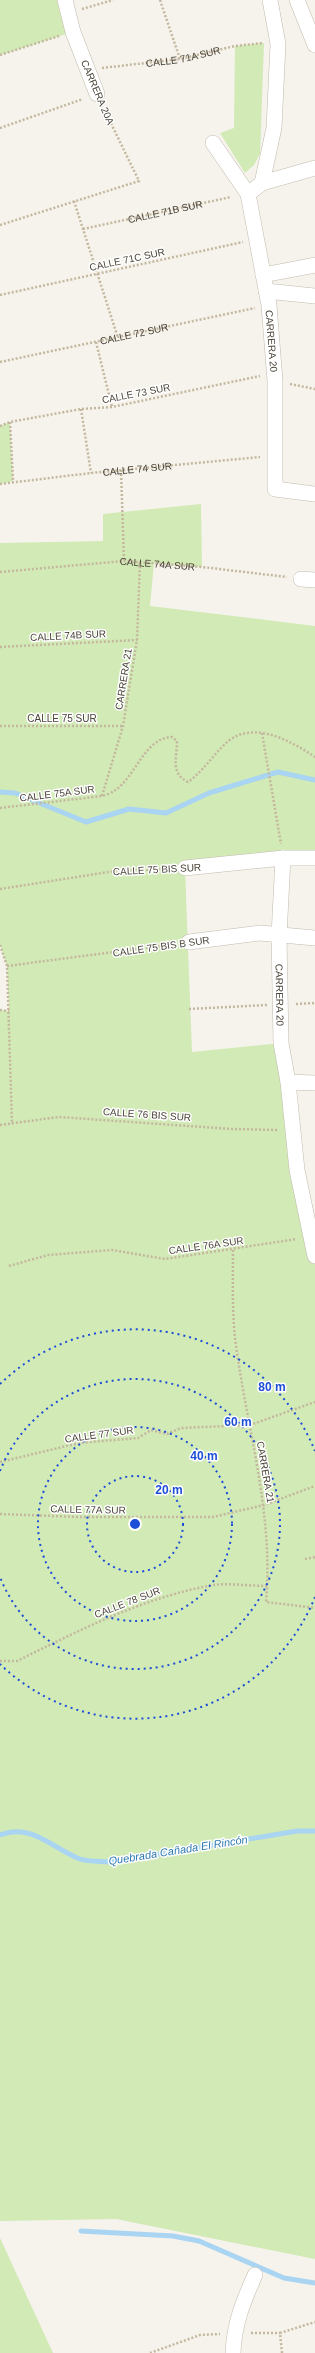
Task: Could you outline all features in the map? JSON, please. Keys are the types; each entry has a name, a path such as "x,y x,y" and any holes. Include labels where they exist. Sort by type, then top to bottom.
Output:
{"street":[{"path":"262,183 274,128 278,44 270,0"},
{"path":"297,0 315,45"},
{"name":"CARRERA 20A","path":"66,6 73,32 97,94"},
{"name":"CARRERA 20","path":"213,143 248,194 264,275 268,298 275,377 275,489 315,494"},
{"path":"248,194 262,183 315,168"},
{"path":"264,275 315,265"},
{"path":"268,298 315,296"},
{"name":"CARRERA 20","path":"283,858 279,936 281,1043 288,1082 297,1170 315,1256"},
{"name":"CALLE 75 BIS SUR","path":"185,868 283,858 315,858"},
{"name":"CALLE 75 BIS B SUR","path":"189,942 260,933 279,936 315,938"},
{"path":"288,1082 315,1083"},
{"path":"233,2353 234,2334 240,2308 255,2276"}],"path":[{"path":"66,6 113,0"},
{"path":"160,0 180,59"},
{"path":"0,55 73,32"},
{"name":"CALLE 71A SUR","path":"88,69 180,59 235,46 278,44"},
{"path":"0,128 97,94"},
{"name":"CARRERA 20A","path":"74,202 139,181 97,94"},
{"name":"CALLE 71B SUR","path":"83,230 248,194"},
{"path":"0,225 74,202 118,338"},
{"name":"CALLE 71C SUR","path":"0,295 257,238"},
{"name":"CALLE 72 SUR","path":"0,362 118,338 268,298"},
{"path":"96,342 112,407"},
{"name":"CALLE 73 SUR","path":"0,426 10,422 81,409 112,407 275,377 315,389"},
{"path":"81,409 91,472"},
{"path":"10,422 13,481"},
{"name":"CALLE 74 SUR","path":"0,484 13,481 91,472 274,456"},
{"path":"121,470 124,561"},
{"name":"CALLE 74A SUR","path":"0,572 124,561 202,567 308,580"},
{"name":"CARRERA 21","path":"102,796 123,726 137,640 140,562"},
{"name":"CALLE 74B SUR","path":"0,647 137,640"},
{"name":"CALLE 75 SUR","path":"0,726 123,726"},
{"name":"CALLE 75A SUR","path":"0,808 102,796 114,791 155,742 164,737 172,737 177,741 175,770 179,778 188,782 197,776 224,745 235,736 253,732 274,735 301,747 315,757"},
{"path":"262,733 283,858"},
{"name":"CALLE 75 BIS SUR","path":"0,889 115,871 185,868"},
{"name":"CALLE 75 BIS B SUR","path":"7,966 189,942"},
{"path":"0,945 7,966 12,1124"},
{"path":"189,1009 315,1003"},
{"path":"0,1010 9,1012"},
{"name":"CALLE 76 BIS SUR","path":"0,1125 59,1117 232,1129 293,1130"},
{"name":"CALLE 76A SUR","path":"9,1266 48,1255 112,1250 165,1259 233,1250 311,1237"},
{"name":"CARRERA 21","path":"233,1250 232,1300 235,1338 264,1504 268,1586 266,1602 315,1608"},
{"name":"CALLE 77 SUR","path":"0,1462 79,1443 138,1438 151,1430 167,1434 181,1428 250,1425 315,1402"},
{"name":"CALLE 77A SUR","path":"0,1514 80,1517 213,1517 264,1504 315,1486"},
{"path":"305,1559 315,1557"},
{"name":"CALLE 78 SUR","path":"0,1661 17,1661 114,1614 165,1596 214,1585 268,1586"},
{"path":"150,2353 200,2334 280,2333 315,2322"},
{"path":"280,2333 282,2353"}],"green space":[{"path":"0,0 57,0 66,34 0,55"},
{"path":"264,43 260,154 254,165 245,173 220,133 234,128 235,46"},
{"path":"10,422 13,481 0,484 0,426"},
{"path":"201,504 202,567 154,563 150,606 315,626 315,862 185,869 192,1052 281,1043 315,1256 315,2259 116,2219 0,2221 0,1010 9,1011 7,966 0,945 0,543 103,541 103,514"},
{"path":"0,2238 53,2353 0,2353"}],"waterway":[{"path":"0,792 15,793 86,822 129,809 166,813 209,793 278,772 315,780"},
{"name":"Quebrada Cañada El Rincón","path":"0,1835 11,1832 32,1834 80,1859 111,1862 297,1831 315,1831"},
{"path":"81,2231 173,2236 199,2241 284,2278 315,2283"}]}
